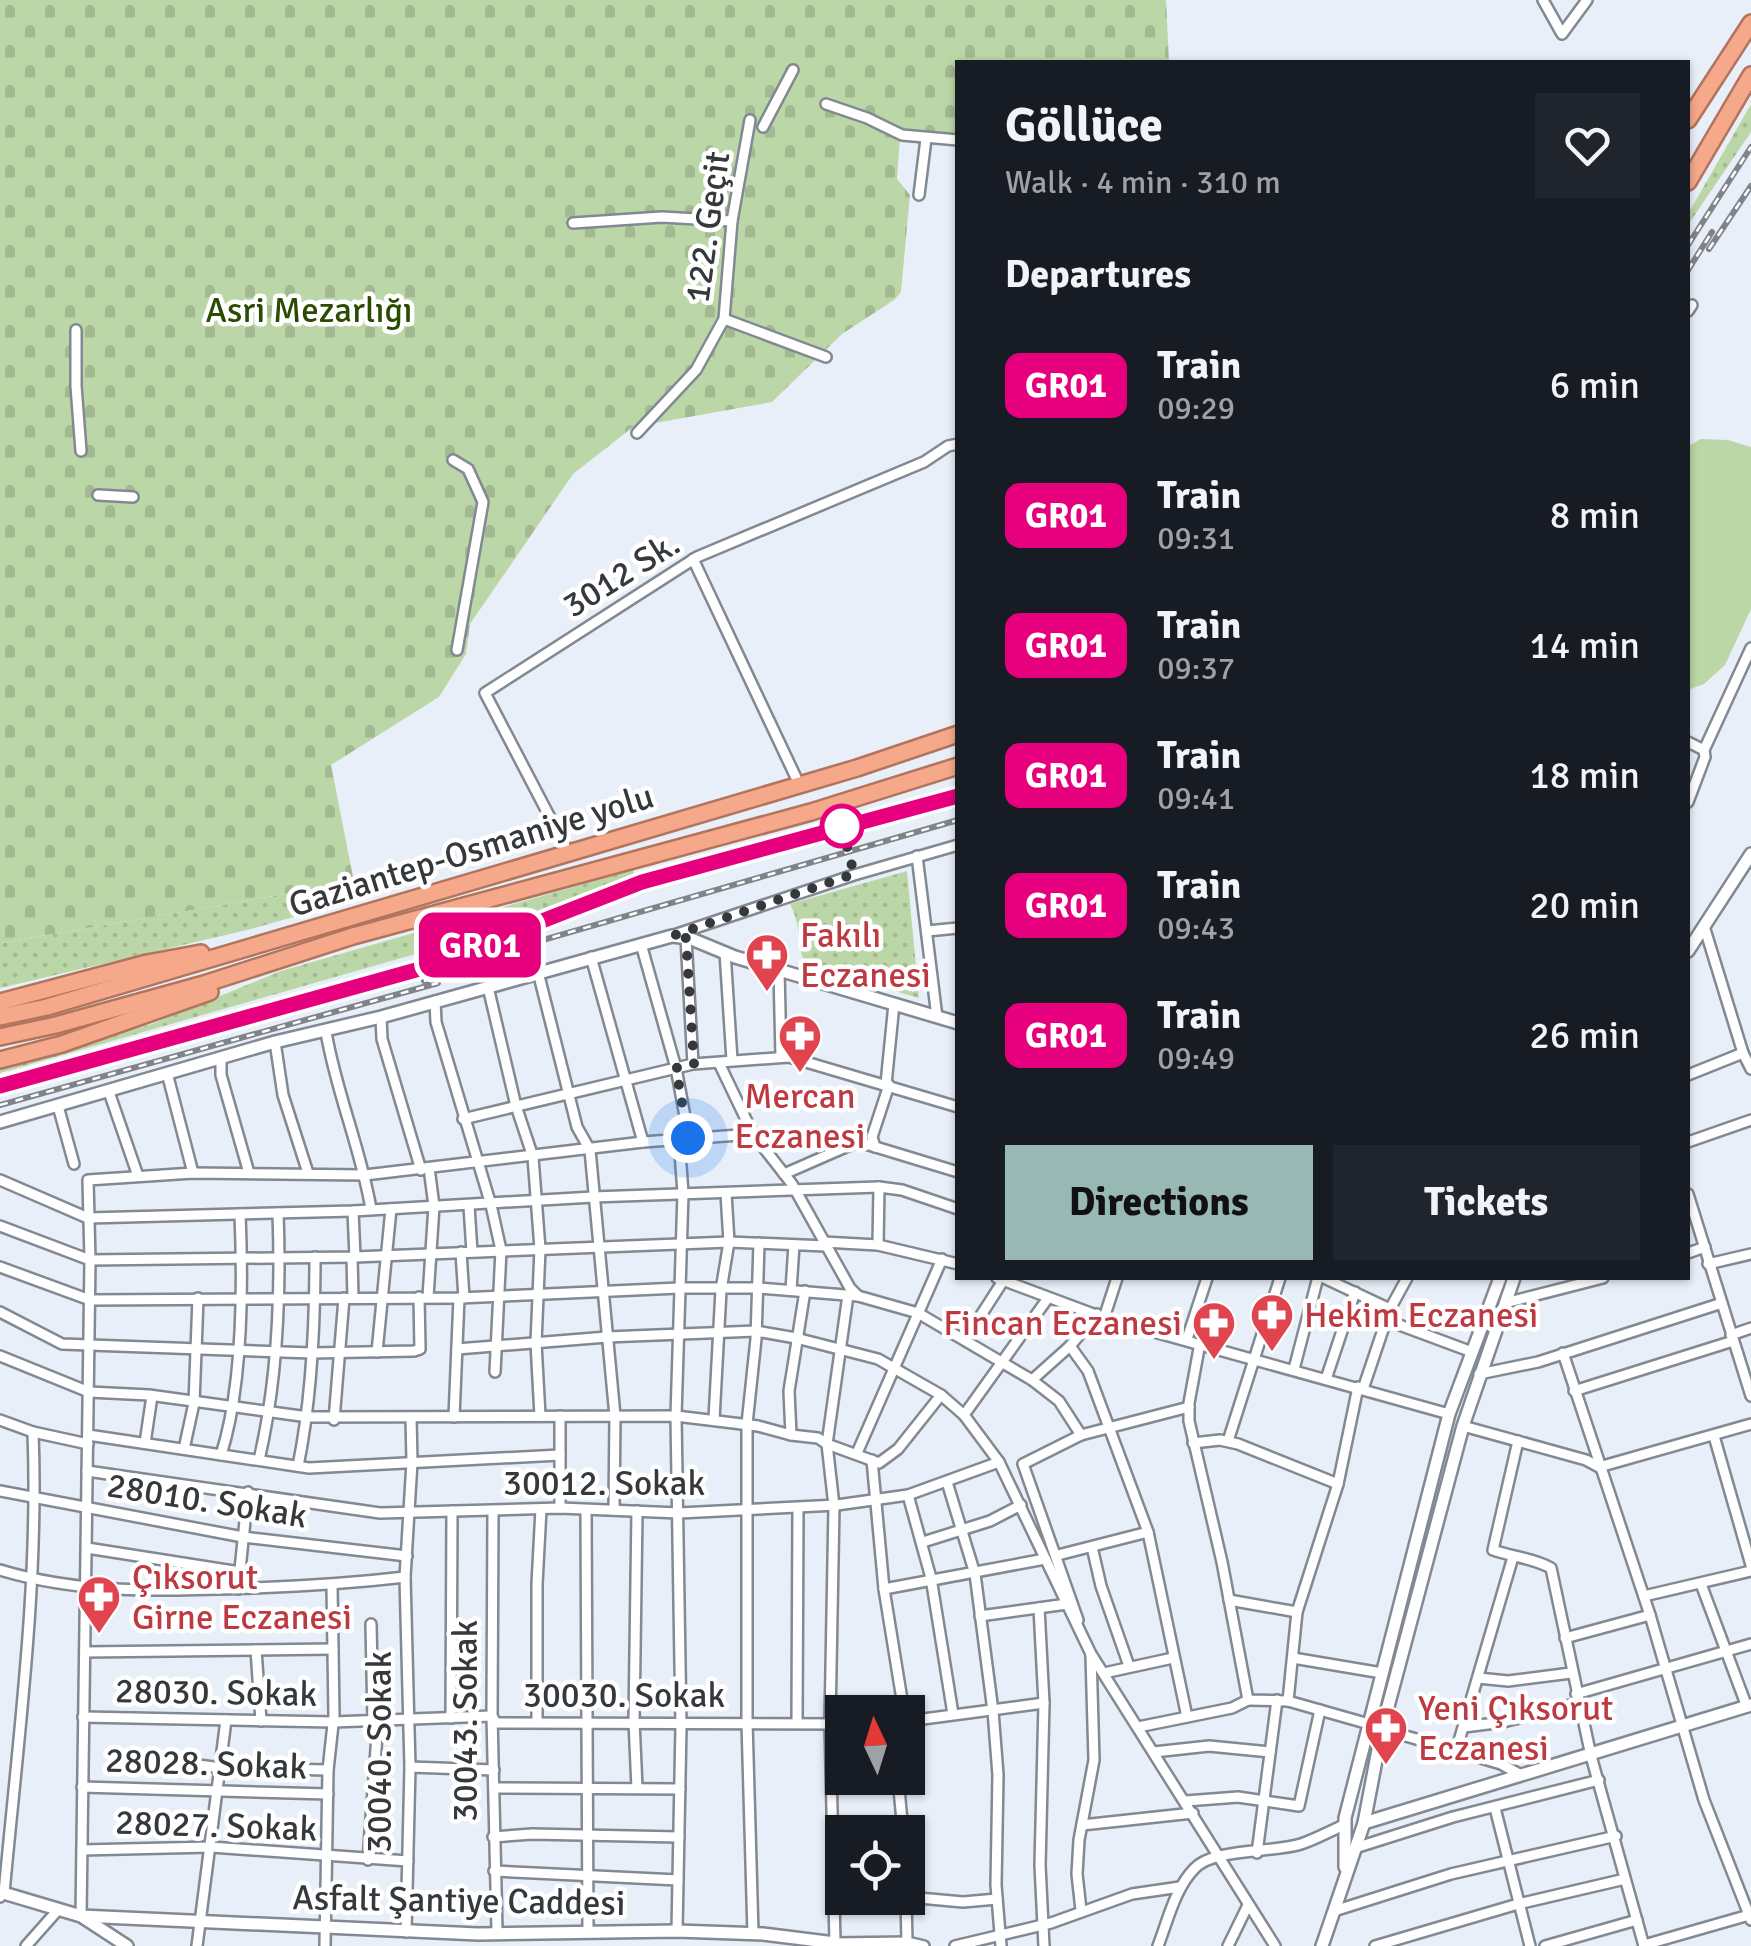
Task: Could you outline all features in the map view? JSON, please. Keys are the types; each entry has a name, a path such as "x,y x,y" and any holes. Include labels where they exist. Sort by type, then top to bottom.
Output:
{"highway":[{"path":"1690,117 1751,22"},
{"path":"1690,179 1751,75"},
{"name":"Gaziantep-Osmaniye yolu","path":"0,1017 47,1007 955,735"},
{"name":"Gaziantep-Osmaniye yolu","path":"0,1036 186,990 353,936 811,812 955,767"},
{"path":"0,1060 62,1044 177,1004 353,936"},
{"path":"0,1002 146,962 279,938"}],"street":[{"path":"1543,0 1562,34 1587,0"},
{"name":"122. Geçit","path":"763,126 793,70"},
{"path":"826,104 902,135 955,140"},
{"name":"122. Geçit","path":"637,433 696,370 724,320 732,221 750,120"},
{"path":"918,195 926,139"},
{"path":"573,223 662,216 732,221"},
{"path":"724,320 826,357"},
{"path":"76,330 81,451"},
{"name":"3012 Sk.","path":"568,852 485,694 693,559 924,462 955,445"},
{"path":"453,460 468,469 483,502 457,650"},
{"path":"98,496 134,496"},
{"path":"693,559 799,784"},
{"path":"1690,797 1704,750 1751,648"},
{"path":"1690,743 1704,750"},
{"path":"0,1122 275,1042 326,1032 672,936 955,846"},
{"path":"1751,854 1697,931 1751,1070"},
{"path":"917,856 937,1017"},
{"path":"926,931 955,928"},
{"path":"672,936 955,1022"},
{"path":"686,938 694,1064"},
{"path":"641,944 676,1068 684,1139 676,1416 681,1721 677,1931"},
{"path":"725,952 732,1060"},
{"path":"591,957 643,1142"},
{"path":"779,970 781,1057"},
{"path":"538,972 577,1127 590,1150 616,1416 614,1510"},
{"path":"488,987 532,1156 538,1202 536,1344 540,1416"},
{"path":"434,1002 436,1022 501,1250 494,1372"},
{"path":"874,1147 872,1138 888,1084 894,1004"},
{"path":"0,1312 62,1344 312,1353 420,1349 434,1206 382,1039 381,1017"},
{"path":"326,1032 332,1070 365,1175 371,1209"},
{"path":"275,1042 283,1095 308,1173"},
{"path":"1690,1074 1742,1053"},
{"path":"221,1057 222,1075 249,1173"},
{"path":"463,1119 694,1064 781,1057 888,1084 955,1106"},
{"path":"719,1063 752,1134 796,1191 853,1295 840,1348 826,1444 834,1506 830,1695"},
{"path":"167,1073 193,1173"},
{"path":"109,1092 138,1176"},
{"path":"58,1106 74,1164"},
{"path":"1690,1141 1751,1120"},
{"path":"81,1916 90,1300 88,1180 193,1173 365,1175 643,1142 752,1134 855,1143 955,1171"},
{"path":"784,1174 855,1143"},
{"path":"0,1180 88,1218 278,1214 879,1187 902,1190 955,1208"},
{"path":"878,1245 879,1187"},
{"path":"714,1420 718,1330 729,1242 726,1193"},
{"path":"1690,1200 1751,1396"},
{"path":"454,1417 469,1206"},
{"path":"378,1352 391,1209"},
{"path":"334,1420 339,1353 354,1257 353,1211"},
{"path":"221,1455 232,1408 237,1351 240,1214"},
{"path":"259,1460 270,1412 280,1256 278,1214"},
{"path":"0,1226 90,1260 354,1257 729,1242 878,1245 955,1263"},
{"path":"758,1244 746,1509 747,1722 759,1938"},
{"path":"791,1290 794,1245"},
{"path":"1690,1252 1705,1248"},
{"path":"1708,1264 1751,1254"},
{"path":"298,1466 308,1418 314,1258"},
{"path":"857,1454 942,1259"},
{"path":"0,1267 90,1300 462,1298 679,1288 758,1288 853,1295 918,1313 1032,1380 1059,1400 1081,1436"},
{"path":"965,1340 999,1280"},
{"path":"1003,1280 1101,1316 1449,1414"},
{"path":"1032,1380 1101,1316 1116,1280"},
{"path":"1188,1339 1206,1280"},
{"path":"1228,1442 1279,1280"},
{"path":"1294,1370 1316,1280"},
{"path":"1322,1280 1354,1290 1388,1314 1472,1352"},
{"path":"1326,1378 1358,1280"},
{"path":"1257,1853 1270,1752 1293,1658 1297,1612 1338,1484 1360,1388 1388,1314 1406,1280"},
{"path":"1322,1946 1364,1823 1382,1673 1449,1414 1499,1280"},
{"path":"1345,1872 1344,1825 1479,1374 1513,1280"},
{"path":"1505,1303 1595,1280"},
{"path":"791,1435 789,1391 805,1291"},
{"path":"184,1449 194,1403 198,1298"},
{"path":"964,1415 1048,1298"},
{"path":"1479,1374 1562,1354 1720,1304"},
{"path":"1574,1391 1732,1338 1751,1328"},
{"path":"458,1349 718,1330 756,1331 878,1359 940,1395 964,1415 1000,1462 1091,1654 1275,1946"},
{"path":"1200,1342 1188,1407 1248,1700"},
{"path":"1070,1346 1088,1371 1148,1532 1187,1718"},
{"path":"1518,1441 1493,1550 1514,1558 1536,1560 1550,1568 1591,1756 1644,1946 1750,1918 1708,1812 1644,1596 1562,1354"},
{"path":"0,1356 89,1392 152,1396 334,1420 676,1416 818,1438 879,1464 898,1449 940,1395"},
{"path":"145,1443 152,1396"},
{"path":"1080,1630 1078,1612 1023,1464 1081,1436 1188,1407"},
{"path":"560,1416 560,1508"},
{"name":"30040. Sokak","path":"406,1932 410,1767 405,1577 412,1418"},
{"path":"0,1420 33,1432 145,1443 298,1466 560,1455"},
{"path":"1463,1426 1586,1460 1598,1467 1751,1424"},
{"path":"33,1432 32,1580 1,1894 81,1916 127,1946"},
{"path":"1644,1596 1751,1568 1714,1436"},
{"path":"1193,1442 1228,1442 1338,1484"},
{"path":"872,1460 884,1589 901,1695"},
{"name":"30012. Sokak","path":"87,1471 380,1512 560,1508 679,1514 834,1506 908,1495 1000,1462"},
{"path":"947,1482 974,1574 993,1711 998,1775 996,1899 1001,1942"},
{"name":"28010. Sokak","path":"0,1491 244,1537 407,1556"},
{"path":"238,1589 248,1492"},
{"path":"908,1495 932,1582 953,1714"},
{"path":"923,1542 960,1532 1020,1505"},
{"path":"797,1722 798,1508"},
{"path":"538,1722 541,1510"},
{"path":"586,1510 588,1931"},
{"path":"451,1718 452,1511"},
{"name":"30043. Sokak","path":"493,1511 493,1837 497,1931"},
{"path":"637,1511 637,1788"},
{"path":"1058,1555 1148,1532"},
{"path":"1092,1546 1101,1586 1129,1666"},
{"path":"87,1548 240,1572"},
{"path":"1456,1751 1514,1558"},
{"path":"884,1589 1045,1559"},
{"path":"0,1570 32,1580 145,1592 332,1586 405,1577"},
{"path":"1364,1823 1749,1706 1724,1652 1701,1584"},
{"path":"324,1946 328,1770 333,1722 332,1586"},
{"path":"1229,1600 1297,1612"},
{"path":"980,1616 1066,1604"},
{"path":"1038,1608 1044,1703 1040,1866 1044,1946"},
{"path":"1565,1638 1650,1615"},
{"path":"368,1860 375,1721 371,1624"},
{"path":"1464,1727 1503,1722 1751,1644"},
{"path":"256,1650 261,1721"},
{"path":"85,1652 333,1650"},
{"path":"1081,1910 1076,1874 1094,1760 1091,1654"},
{"path":"1104,1673 1173,1658"},
{"path":"1293,1658 1382,1673"},
{"path":"1478,1678 1508,1682 1571,1674"},
{"path":"1138,1727 1232,1708 1248,1700 1283,1700 1501,1764 1523,1776"},
{"path":"925,1718 1044,1703"},
{"path":"1186,1801 1263,1798 1296,1808 1302,1804 1320,1710"},
{"name":"30030. Sokak","path":"408,1718 492,1716 496,1723 825,1722"},
{"name":"28030. Sokak","path":"83,1718 333,1722 408,1718"},
{"path":"197,1946 226,1720"},
{"path":"1154,1752 1209,1746 1270,1752"},
{"path":"146,1758 221,1768 328,1770"},
{"path":"410,1767 494,1770"},
{"path":"1354,1848 1421,1826 1598,1780"},
{"name":"28028. Sokak","path":"82,1787 328,1794"},
{"path":"494,1788 680,1789"},
{"path":"1495,1808 1530,1946"},
{"path":"1082,1826 1193,1813"},
{"path":"1158,1946 1180,1887 1196,1865 1217,1856 1300,1844 1344,1825"},
{"path":"1334,1912 1452,1874 1616,1836"},
{"path":"493,1837 679,1837"},
{"name":"28027. Sokak","path":"82,1850 211,1847 408,1861"},
{"path":"494,1871 678,1880"},
{"path":"1375,1946 1518,1904 1624,1879"},
{"path":"956,1946 1001,1942 1081,1910 1156,1888 1180,1887"},
{"path":"925,1899 963,1902 996,1899"},
{"path":"1228,1946 1248,1905"},
{"path":"26,1946 57,1911"},
{"path":"840,1915 841,1944 907,1942 924,1946"},
{"path":"907,1915 907,1942"},
{"name":"Asfalt Şantiye Caddesi","path":"81,1916 325,1927 477,1940 497,1931 677,1931 841,1944"},
{"path":"1545,1946 1637,1920"},
{"path":"511,1946 520,1931"},
{"path":"646,1946 647,1931"}],"green space":[{"name":"Asri Mezarlığı","path":"0,0 1166,0 1169,60 955,60 955,136 900,136 897,179 910,195 901,292 894,300 842,334 772,402 633,427 573,474 470,624 466,654 439,697 331,765 354,882 0,943"},
{"path":"1751,104 1751,132 1690,222 1690,211"},
{"path":"1701,439 1728,440 1751,447 1751,609 1725,665 1704,684 1690,689 1690,445"},
{"path":"633,870 634,877 468,939 0,1073 0,1067 152,1024 281,971"},
{"path":"907,871 919,998 806,966 790,904"},
{"path":"354,882 353,900 251,929 0,988 0,943"}],"railway":[{"path":"1690,242 1751,147"},
{"path":"1709,249 1751,186"},
{"path":"1690,267 1712,232"},
{"path":"0,1086 415,971 643,882 955,797"},
{"path":"491,955 955,821"},
{"path":"424,981 506,957"},
{"path":"0,1105 438,983"}],"train":[{"name":"GR01","path":"0,1086 416,970 642,882 955,797"}],"place":[{"name":"Fakılı Eczanesi","path":"767,993"},
{"name":"Mercan Eczanesi","path":"800,1074"},
{"name":"Hekim Eczanesi","path":"1272,1353"},
{"name":"Fincan Eczanesi","path":"1214,1361"},
{"name":"Çıksorut Girne Eczanesi","path":"99,1635"},
{"name":"Yeni Çıksorut Eczanesi","path":"1386,1766"}],"route":[{"path":"688,1138 676,1068 694,1064 686,938 672,936 854,874 842,826"}]}
